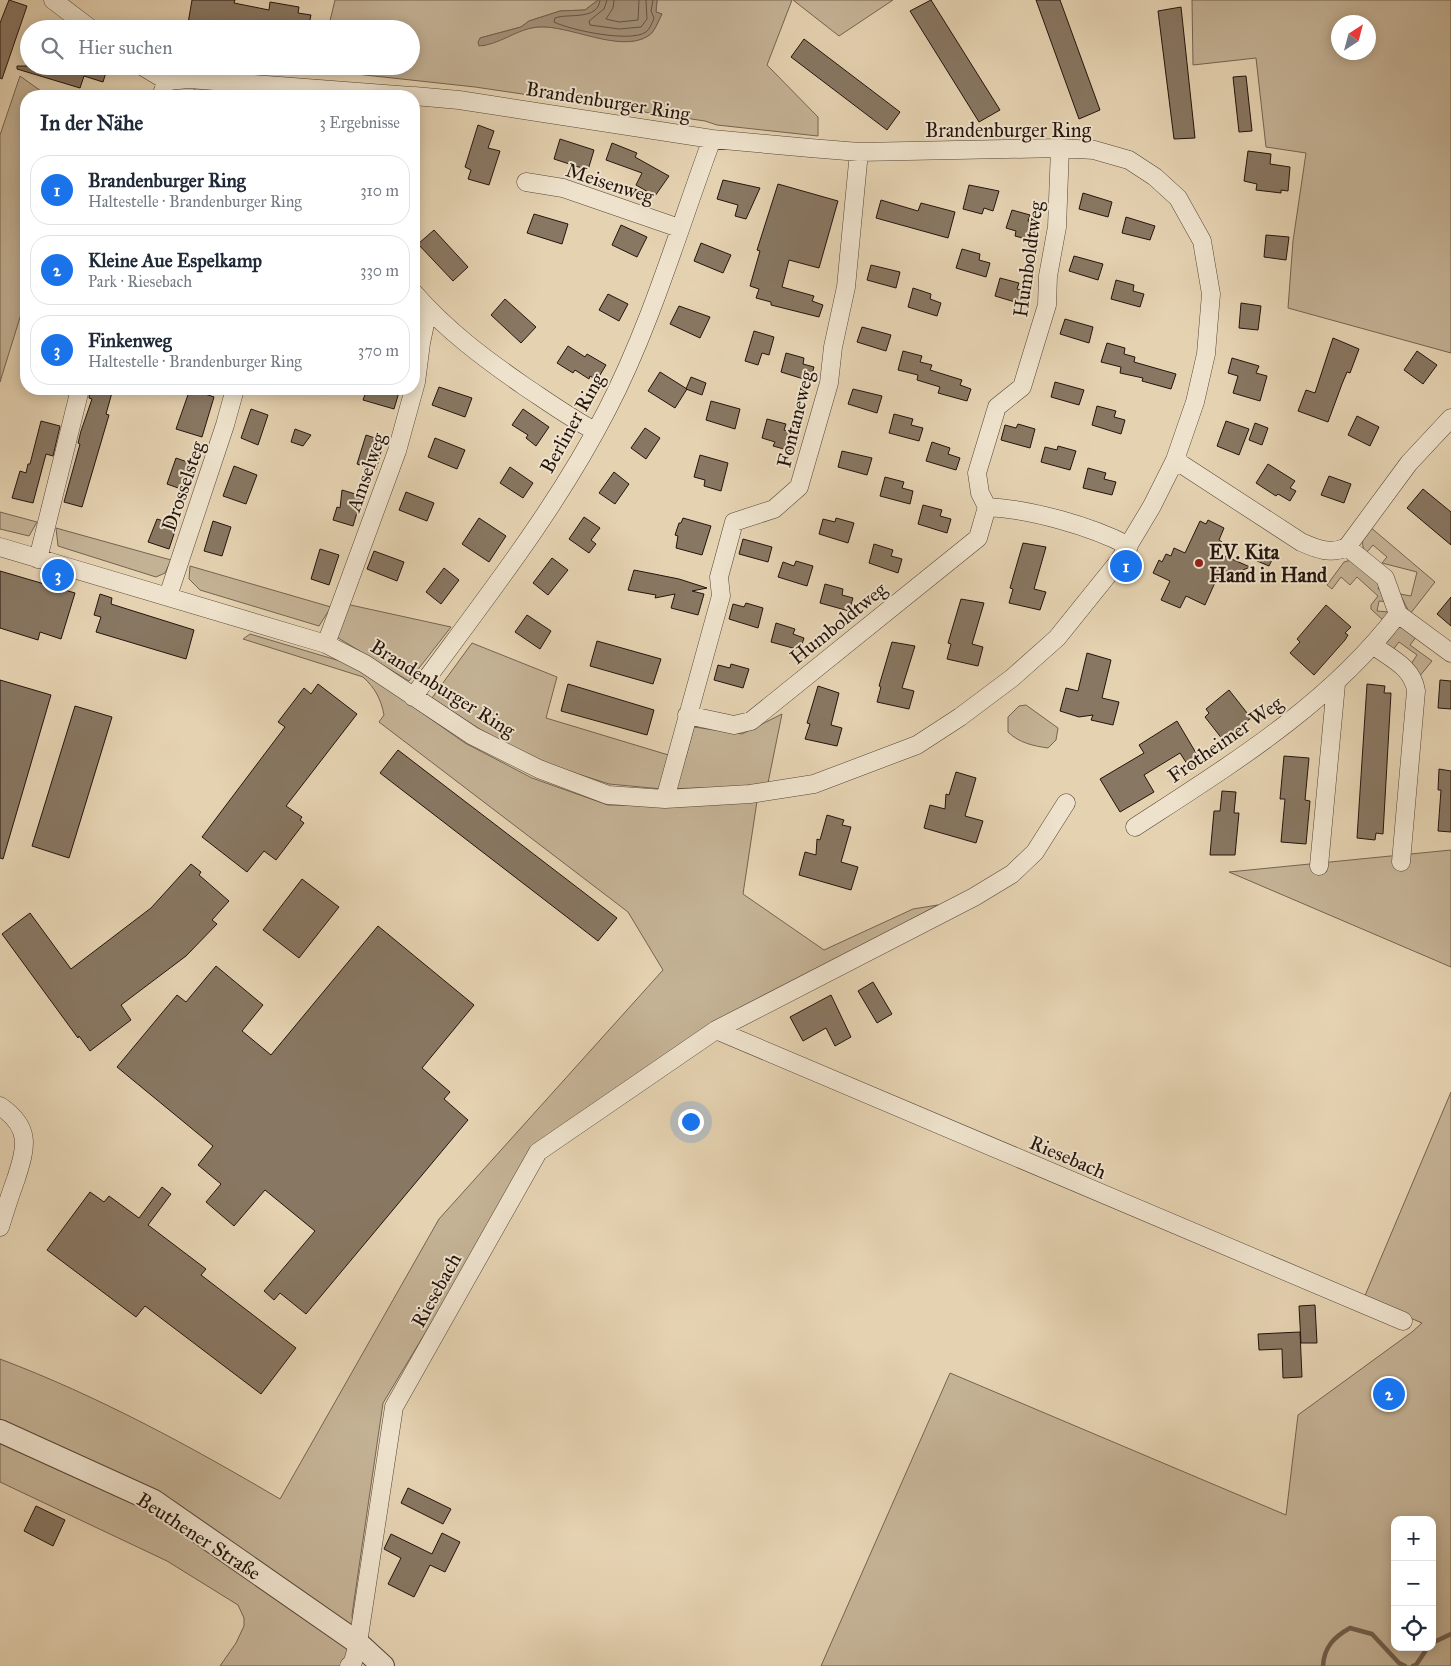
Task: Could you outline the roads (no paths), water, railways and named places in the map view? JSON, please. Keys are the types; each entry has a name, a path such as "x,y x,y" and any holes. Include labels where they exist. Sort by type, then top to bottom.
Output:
{"street":[{"path":"53,0 79,20"},
{"path":"151,75 164,89"},
{"name":"Brandenburger Ring","path":"164,89 189,79 334,90"},
{"name":"Brandenburger Ring","path":"0,547 326,644 365,664 473,736 538,769 608,795 665,799 750,794 814,784 917,745 960,717 1012,678 1057,638 1129,546 1175,460 1195,402 1206,354 1211,294 1202,242 1178,198 1155,177 1129,160 1094,150 1060,148 859,152 712,139 459,100 420,97"},
{"name":"Berliner Ring","path":"413,697 531,536 608,409 636,343 712,139"},
{"name":"Humboldtweg","path":"687,715 734,725 751,720 978,538 987,506 980,493 977,472 997,407 1022,386 1047,305 1048,276 1057,227 1060,148"},
{"name":"Fontaneweg","path":"665,799 721,596 719,577 734,522 774,509 799,487 828,383 833,347 846,287 859,152"},
{"name":"Meisenweg","path":"526,182 563,188 679,228"},
{"path":"420,300 428,310 482,357 573,420 595,431"},
{"name":"Amselweg","path":"420,344 428,310"},
{"path":"38,559 79,395"},
{"name":"Drosselsteg","path":"168,596 233,395"},
{"name":"Amselweg","path":"326,644 397,451 412,395"},
{"path":"1175,460 1301,542 1317,549 1335,552 1346,547 1409,464 1451,418"},
{"path":"987,506 1011,508 1107,535 1129,546"},
{"path":"1346,547 1385,578 1398,614 1451,653"},
{"name":"Frotheimer Weg","path":"1135,827 1259,745 1336,684 1374,646 1398,614"},
{"path":"1374,646 1405,669 1414,679 1416,691 1402,862"},
{"path":"1319,866 1336,684"},
{"name":"Riesebach","path":"349,1666 353,1662 358,1643 394,1407 538,1152 716,1030 974,897 1012,874 1035,852 1066,803"},
{"name":"Riesebach","path":"716,1030 1403,1322"},
{"path":"0,1106 13,1115 24,1136 26,1150 0,1227"},
{"name":"Beuthener Straße","path":"0,1431 154,1501 358,1643 383,1666"}],"water":[{"path":"598,0 657,0 656,12 662,14 650,34 636,41 623,42 550,27 537,27 530,28 494,43 479,46 480,38 521,27 529,21 560,11 585,10"}],"waterway":[{"path":"1323,1666 1325,1653 1331,1643 1350,1628 1372,1634 1399,1663 1405,1666"},
{"path":"1436,1641 1451,1634"},
{"path":"1413,1666 1416,1665 1425,1651"}],"place":[{"name":"EV. Kita Hand in Hand","path":"1199,563"},
{"name":"Brandenburger Ring","path":"1126,566"},
{"name":"Finkenweg","path":"58,575"},
{"name":"Kleine Aue Espelkamp","path":"1389,1394"}]}
